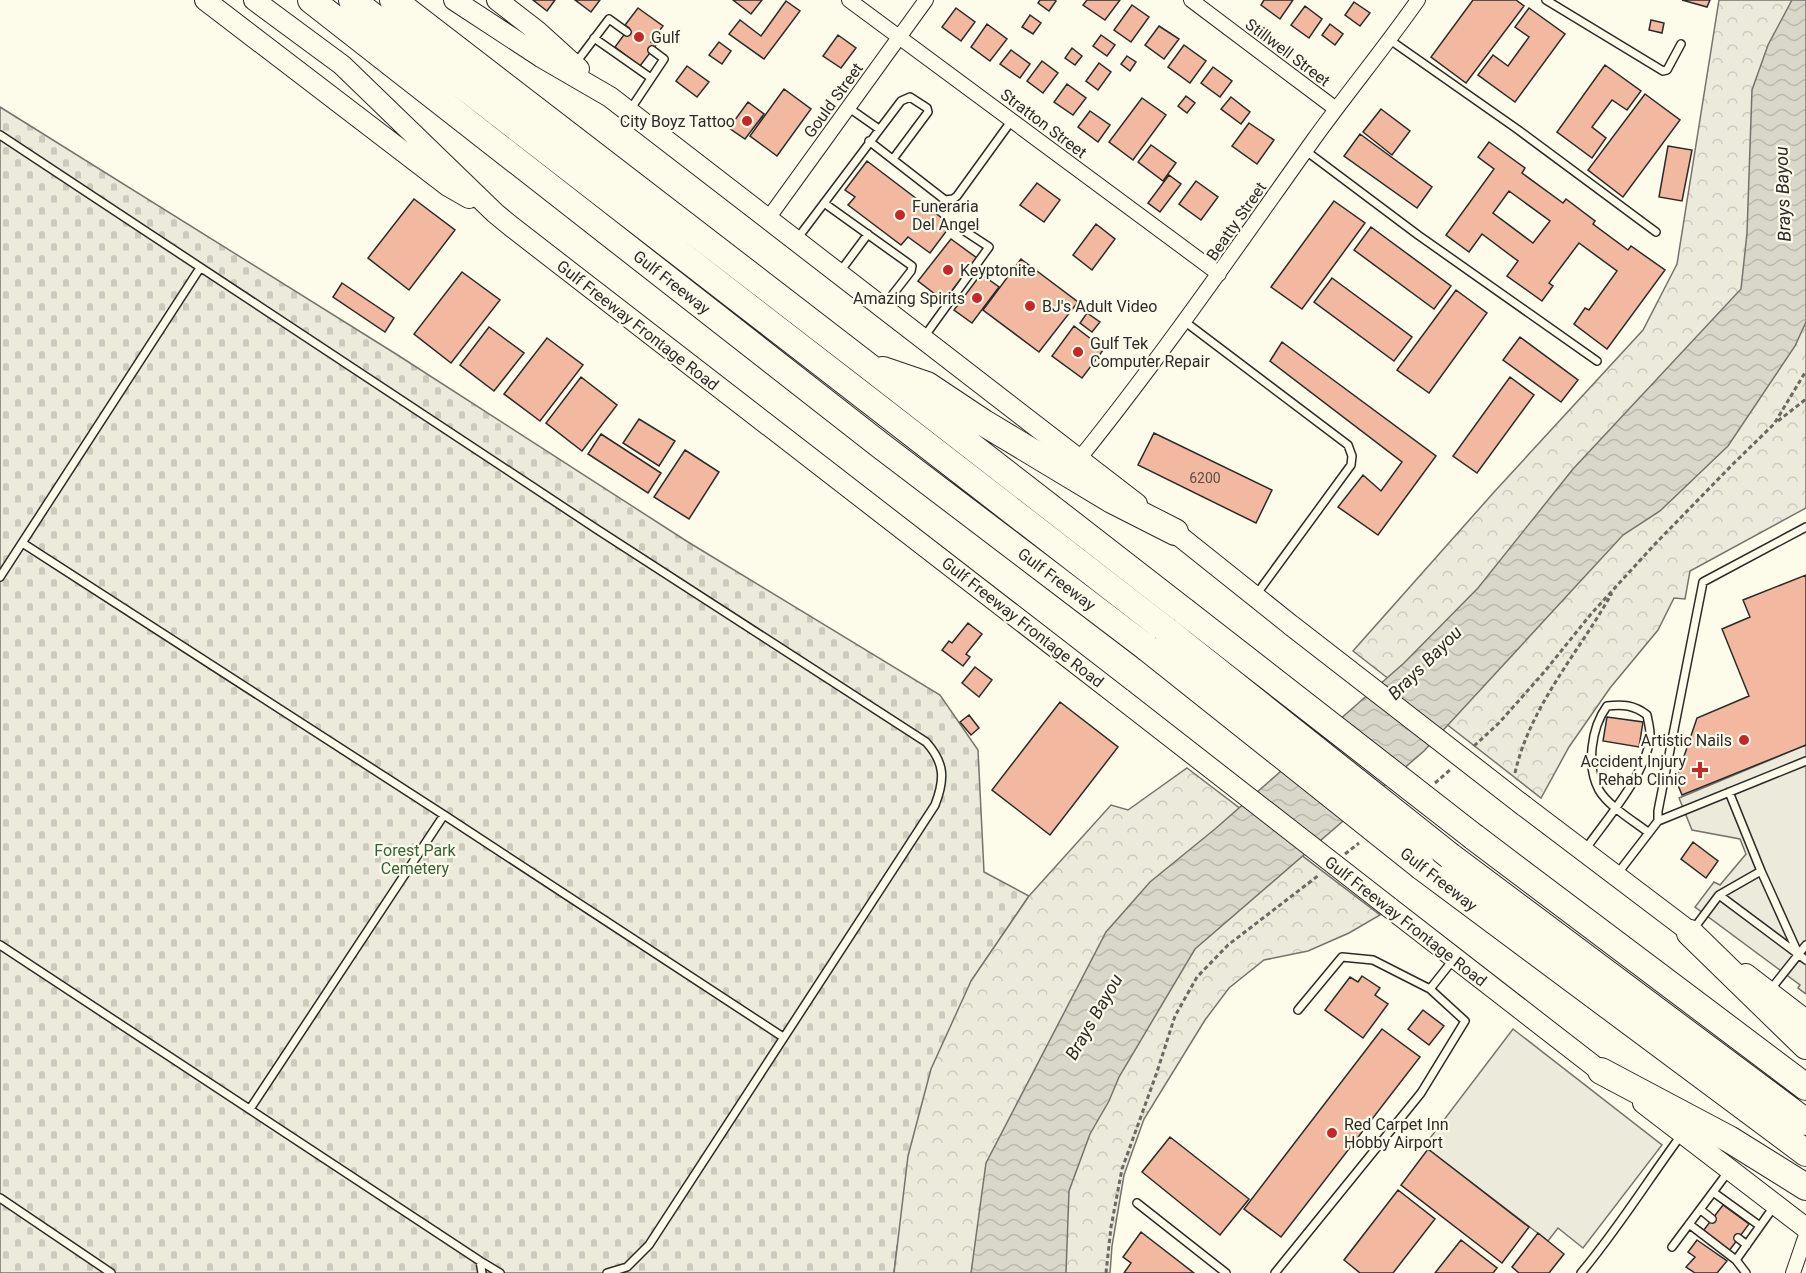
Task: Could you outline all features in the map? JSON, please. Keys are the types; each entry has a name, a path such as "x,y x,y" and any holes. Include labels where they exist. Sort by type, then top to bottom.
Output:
{"highway":[{"name":"Gulf Freeway","path":"311,0 880,445 1147,648 1422,867 1806,1153"},
{"name":"Gulf Freeway","path":"352,0 436,50 867,365 1474,837 1806,1087"},
{"name":"Gulf Freeway","path":"393,0 436,50 1450,856 1806,1122"},
{"path":"867,365 927,385 994,429 1112,500 1175,532"},
{"path":"1690,933 1806,1046"},
{"path":"1601,1071 1729,1139 1806,1187"}],"main road":[{"path":"205,0 448,186 495,213"},
{"name":"Gulf Freeway Frontage Road","path":"254,0 342,65 495,213 1454,958 1806,1227"},
{"path":"454,0 541,57 610,97"},
{"path":"497,0 537,31 628,112 1175,532 1524,806 1806,1020"}],"street":[{"name":"Stratton Street","path":"849,0 1219,274"},
{"name":"Gould Street","path":"767,220 926,0"},
{"name":"Stillwell Street","path":"1191,0 1336,109"},
{"name":"Beatty Street","path":"1079,459 1219,274 1305,151 1418,0"},
{"path":"1793,1273 1806,1235"}],"lane":[{"path":"1546,0 1663,71 1667,70 1681,44"},
{"path":"574,65 609,19 627,32"},
{"path":"594,38 651,78"},
{"path":"1390,40 1517,129 1656,232"},
{"path":"628,112 664,59 652,50"},
{"path":"795,242 869,141 905,98 910,97 927,108 927,116 893,159"},
{"path":"849,108 879,129"},
{"path":"869,141 945,200 953,199 1012,120"},
{"path":"0,135 588,523 926,742 937,755 943,784 935,805 649,1245 627,1267 607,1273"},
{"path":"1305,151 1418,236 1597,361"},
{"path":"824,203 912,266 911,271 882,309"},
{"path":"923,339 989,247 960,228"},
{"path":"838,274 868,234"},
{"path":"0,578 200,268"},
{"path":"1184,321 1348,445 1352,456 1351,465 1255,596"},
{"path":"1658,821 1658,811 1703,582 1806,527"},
{"path":"24,543 783,1037"},
{"path":"1585,851 1616,808 1643,763 1650,735 1647,715 1638,708 1624,704 1607,706 1600,715 1593,740 1592,768 1600,791 1616,808 1649,833"},
{"path":"1617,875 1658,821 1806,761"},
{"path":"1729,792 1761,871 1799,954"},
{"path":"250,1109 444,815"},
{"path":"1690,933 1719,895 1761,871"},
{"path":"1719,895 1806,960"},
{"path":"0,945 4,953 250,1109 500,1273"},
{"path":"1769,992 1806,945"},
{"path":"1275,1273 1421,1093 1465,1021 1430,990 1373,960 1342,957 1298,1010"},
{"path":"1430,990 1454,958"},
{"path":"1581,1273 1603,1247 1682,1134"},
{"path":"1672,1247 1730,1170"},
{"path":"1713,1192 1760,1226"},
{"path":"0,1198 111,1273"},
{"path":"1137,1203 1226,1273"},
{"path":"1736,1260 1775,1204"},
{"path":"1701,1210 1712,1219"},
{"path":"1689,1224 1736,1260 1746,1273"},
{"path":"1738,1238 1747,1245"},
{"path":"480,1261 482,1273"}],"path":[{"path":"1774,424 1806,399"},
{"path":"1515,773 1527,736 1546,700 1594,625 1614,588"}],"green space":[{"path":"1719,0 1806,0 1806,508 1690,571 1685,599 1674,598 1658,630 1610,688 1569,747 1541,798 1353,651 1495,491 1643,330 1677,264"},
{"name":"Forest Park Cemetery","path":"0,107 396,354 688,542 940,695 978,750 984,872 1029,896 971,981 897,1247 894,1273 0,1273"},
{"path":"1187,768 1380,915 1349,933 1308,951 1264,960 1229,988 1205,1020 1144,1119 1124,1175 1112,1246 1110,1273 894,1273 908,1156 931,1069 971,981 1029,896 1111,805 1128,810"}],"shaded area":[{"path":"1806,745 1806,994 1798,988 1800,985 1695,907 1714,882 1720,885 1746,854 1740,839 1692,830 1679,798"},
{"path":"1513,1029 1662,1145 1583,1248 1558,1228 1548,1241 1424,1146"}],"water":[{"name":"Brays Bayou","path":"1792,0 1806,0 1806,322 1795,346 1728,446 1660,511 1623,535 1424,751 1195,949 1119,1077 1109,1101 1090,1134 1069,1191 1066,1273 971,1273 986,1163 1106,932 1150,882 1215,829 1404,663 1478,588 1573,469 1741,289 1747,233 1752,90 1768,45"}],"building":[{"path":"533,0 555,0 547,11"},
{"path":"575,0 600,0 591,12"},
{"path":"733,0 762,0 751,14"},
{"path":"1040,0 1056,1 1049,11 1038,3"},
{"path":"1087,0 1120,0 1105,20 1083,5"},
{"path":"1264,0 1293,0 1280,19 1261,5"},
{"path":"1473,0 1516,0 1524,6 1466,83 1431,57"},
{"path":"1682,0 1710,0 1707,7"},
{"path":"786,1 800,11 764,59 729,34 740,20 761,36"},
{"path":"1354,2 1370,13 1360,26 1345,15"},
{"path":"1132,5 1149,17 1131,42 1114,30"},
{"path":"1305,6 1322,19 1309,38 1291,25"},
{"name":"Gulf","path":"638,8 663,26 651,42 656,45 640,66 615,47 629,28 625,25"},
{"path":"956,8 975,22 961,41 942,27"},
{"path":"1529,8 1565,34 1515,102 1478,75 1493,55 1508,66 1529,37 1515,27"},
{"path":"1030,15 1041,23 1033,34 1022,27"},
{"path":"1651,20 1664,23 1662,33 1649,30"},
{"path":"987,24 1007,39 990,61 971,47"},
{"path":"1330,24 1343,34 1335,45 1322,35"},
{"path":"1159,26 1179,39 1164,59 1145,45"},
{"path":"838,35 856,48 841,68 823,56"},
{"path":"1101,35 1115,45 1107,56 1093,46"},
{"path":"719,42 731,51 722,64 709,55"},
{"path":"1184,45 1206,61 1190,83 1168,67"},
{"path":"1072,48 1082,56 1075,65 1065,58"},
{"path":"1011,50 1030,64 1020,78 1000,64"},
{"path":"1127,56 1136,62 1130,71 1121,64"},
{"path":"1042,61 1058,73 1043,93 1027,81"},
{"path":"1099,63 1111,72 1098,90 1086,81"},
{"path":"1605,65 1641,91 1627,110 1612,100 1592,127 1606,138 1592,158 1557,132"},
{"path":"687,66 709,82 697,97 676,81"},
{"path":"1213,67 1232,81 1220,97 1201,83"},
{"path":"1067,84 1086,98 1073,115 1054,102"},
{"path":"784,89 811,109 777,156 750,136"},
{"path":"1645,94 1680,120 1623,197 1588,170"},
{"path":"1186,96 1195,103 1187,113 1178,106"},
{"path":"1231,97 1250,112 1241,124 1221,109"},
{"path":"1142,98 1166,115 1133,160 1109,142"},
{"name":"City Boyz Tattoo","path":"748,102 764,114 745,139 729,128"},
{"path":"1381,109 1410,131 1392,155 1363,132"},
{"path":"1090,111 1110,125 1098,142 1078,127"},
{"path":"1249,123 1274,140 1257,164 1232,146"},
{"path":"1360,134 1432,187 1417,208 1344,156"},
{"path":"1489,142 1525,168 1522,173 1563,203 1566,199 1595,221 1593,224 1628,250 1631,246 1665,270 1607,349 1574,324 1585,308 1589,310 1617,271 1579,243 1549,283 1553,286 1542,301 1507,276 1518,261 1482,234 1469,252 1446,235 1494,169 1478,157","holes":["1509,191 1550,221 1533,243 1493,213"]},
{"path":"1151,145 1176,163 1163,181 1138,162"},
{"path":"1668,146 1692,150 1682,201 1659,197"},
{"name":"Funeraria Del Angel","path":"867,161 951,225 930,253 908,237 901,245 848,205 855,197 845,190"},
{"path":"1169,175 1181,184 1160,212 1148,203"},
{"path":"1196,181 1218,197 1201,220 1179,204"},
{"path":"1037,183 1060,200 1044,222 1020,205"},
{"path":"414,199 455,230 409,290 368,258"},
{"path":"1334,201 1365,223 1302,309 1271,287"},
{"path":"1096,224 1115,239 1092,270 1073,255"},
{"path":"1371,227 1451,286 1434,309 1354,250"},
{"name":"Keyptonite","path":"951,239 977,258 944,301 918,281"},
{"name":"BJ's Adult Video","path":"1021,259 1078,302 1039,352 983,310"},
{"path":"462,272 500,300 451,363 414,334"},
{"name":"Amazing Spirits","path":"981,274 999,287 972,323 954,310"},
{"path":"1332,278 1412,337 1394,361 1314,302"},
{"path":"342,283 394,318 385,332 333,297"},
{"path":"1456,290 1487,313 1429,393 1397,370"},
{"path":"1087,313 1100,322 1092,332 1080,323"},
{"name":"Gulf Tek Computer Repair","path":"1074,326 1104,349 1082,378 1052,356"},
{"path":"489,327 524,353 494,391 460,365"},
{"path":"1520,337 1578,380 1561,402 1503,360"},
{"path":"547,338 583,365 540,421 504,394"},
{"path":"1282,342 1436,456 1378,535 1338,507 1363,475 1381,491 1402,462 1270,361"},
{"path":"581,377 617,405 582,451 546,423"},
{"path":"1510,377 1534,395 1477,473 1453,456"},
{"path":"639,419 675,441 659,466 623,443"},
{"path":"1154,433 1272,490 1256,523 1138,465"},
{"path":"601,434 661,473 648,493 588,454"},
{"path":"685,450 719,472 689,519 654,497"},
{"path":"1806,575 1806,745 1682,795 1676,780 1697,718 1749,696 1722,629 1750,617 1743,600"},
{"path":"968,623 982,634 966,654 970,657 963,666 942,650 949,641 952,643"},
{"path":"975,667 992,680 979,697 962,683"},
{"path":"1060,702 1118,747 1050,835 992,790"},
{"path":"969,715 979,728 971,735 960,722"},
{"path":"1607,717 1643,722 1639,747 1603,741"},
{"path":"1693,842 1718,861 1706,878 1681,859"},
{"path":"1362,976 1380,988 1375,995 1388,1004 1363,1038 1325,1010 1350,977 1358,982"},
{"path":"1423,1010 1444,1026 1429,1045 1408,1029"},
{"name":"Red Carpet Inn Hobby Airport","path":"1382,1029 1420,1057 1281,1237 1244,1209"},
{"path":"1170,1137 1249,1199 1220,1235 1142,1172"},
{"path":"1428,1149 1529,1227 1502,1263 1401,1185"},
{"path":"1398,1190 1435,1219 1393,1273 1360,1273 1344,1260"},
{"path":"1723,1205 1749,1224 1729,1251 1703,1231"},
{"path":"1141,1232 1194,1273 1124,1273 1131,1263 1123,1257"},
{"path":"1538,1233 1564,1254 1549,1273 1519,1273 1512,1267"},
{"path":"1461,1240 1497,1268 1493,1273 1435,1273"},
{"path":"1697,1240 1727,1261 1717,1273 1695,1273 1686,1267 1695,1257 1688,1252"}],"place":[{"name":"Gulf","path":"639,37"},
{"name":"City Boyz Tattoo","path":"747,121"},
{"name":"Funeraria Del Angel","path":"900,215"},
{"name":"Keyptonite","path":"948,270"},
{"name":"Amazing Spirits","path":"977,298"},
{"name":"BJ's Adult Video","path":"1030,306"},
{"name":"Gulf Tek Computer Repair","path":"1078,352"},
{"name":"Artistic Nails","path":"1744,740"},
{"name":"Accident Injury Rehab Clinic","path":"1700,770"},
{"name":"Red Carpet Inn Hobby Airport","path":"1332,1133"}]}
